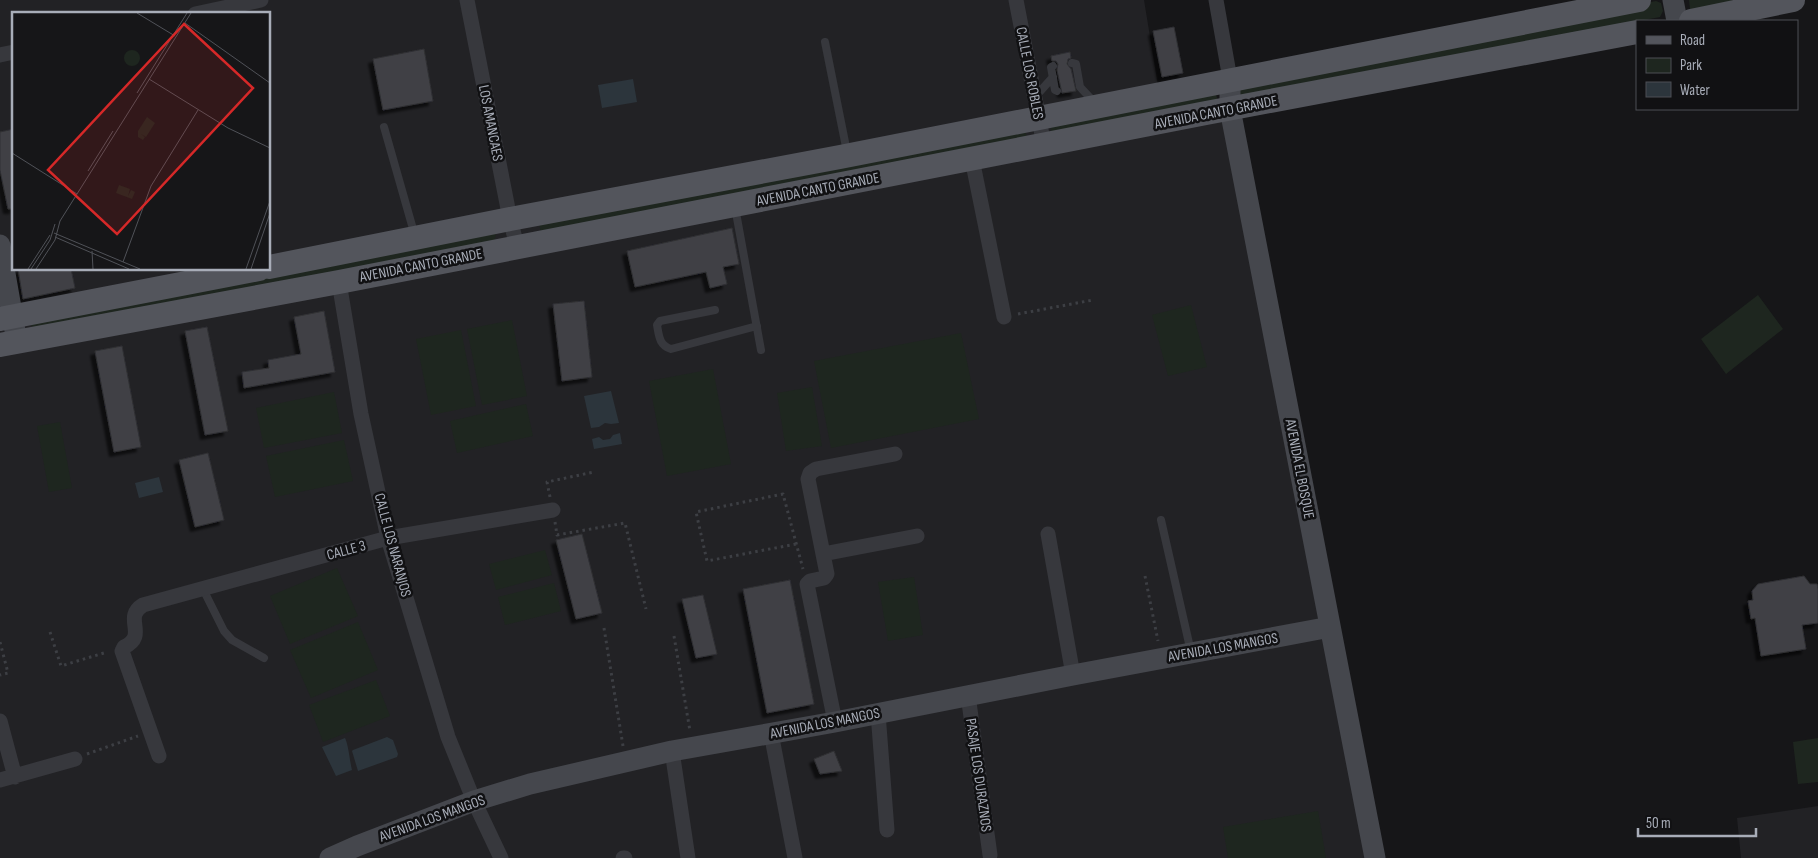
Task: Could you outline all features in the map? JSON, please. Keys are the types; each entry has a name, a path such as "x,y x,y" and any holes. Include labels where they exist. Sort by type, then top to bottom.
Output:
{"main road":[{"name":"AVENIDA CANTO GRANDE","path":"270,267 848,155 1037,108 1098,106 1639,0"},
{"path":"1696,20 1793,0"},
{"name":"AVENIDA CANTO GRANDE","path":"9,343 339,282 1230,108 1636,32"},
{"path":"7,318 210,274 249,270"}],"street":[{"path":"204,12 261,0"},
{"name":"LOS AMANCAES","path":"468,0 516,246"},
{"name":"CALLE LOS ROBLES","path":"1016,0 1044,145"},
{"path":"1216,0 1230,79"},
{"path":"1673,0 1677,20"},
{"name":"AVENIDA EL BOSQUE","path":"1230,79 1230,108 1375,858"},
{"path":"972,159 1004,317"},
{"path":"0,245 9,343"},
{"name":"CALLE LOS NARANJOS","path":"339,282 361,414 388,538 448,737 474,801 501,858"},
{"path":"835,722 807,584 810,580 824,578 827,574 808,479 810,472 816,469 895,454"},
{"name":"CALLE 3","path":"124,647 135,639 134,616 137,609 142,605 388,538 553,510"},
{"path":"1048,534 1073,675"},
{"path":"823,554 917,536"},
{"name":"AVENIDA LOS MANGOS","path":"330,858 474,801 530,784 672,751 835,722 1330,627"},
{"path":"124,647 122,651 159,756"},
{"name":"PASAJE LOS DURAZNOS","path":"968,695 990,855"},
{"path":"878,713 887,830"},
{"path":"0,721 7,778 75,759"},
{"path":"771,733 795,858"},
{"path":"672,751 688,858"}],"lane":[{"path":"825,42 848,155"},
{"path":"1072,63 1076,64 1078,88 1098,106"},
{"path":"1053,66 1051,67 1057,91"},
{"path":"1037,108 1053,76"},
{"path":"384,127 415,238"},
{"path":"735,205 761,350"},
{"path":"715,310 660,321 657,325 661,342 664,346 671,349 757,326"},
{"path":"1161,520 1191,653"},
{"path":"203,589 224,630 232,640 264,658"}],"path":[{"path":"1004,317 1093,300"},
{"path":"594,472 547,482 558,535 625,523 646,608"},
{"path":"796,544 707,561 696,512 783,494 807,584"},
{"path":"1144,576 1162,658"},
{"path":"604,628 625,762"},
{"path":"50,632 61,666 124,647"},
{"path":"674,636 693,747"},
{"path":"0,642 8,673 0,675"},
{"path":"75,759 150,732"}],"shaded area":[{"path":"0,0 1144,0 1162,110 1226,119 1368,858 0,858"},
{"path":"1818,806 1818,858 1741,858 1737,818"}],"green space":[{"path":"1689,0 1751,0 1693,11 1690,9"},
{"path":"1656,1 1661,3 1663,11 1660,17 1636,20 1636,22 1236,100 1239,84"},
{"path":"1215,91 1216,103 1051,133 1051,126"},
{"path":"1024,128 1027,137 541,232 539,224"},
{"path":"492,230 496,235 494,241 32,328 31,323"},
{"path":"1758,295 1783,329 1726,374 1701,339"},
{"path":"1191,305 1207,367 1168,376 1152,315"},
{"path":"512,320 527,396 482,405 467,329"},
{"path":"461,330 476,406 431,415 416,339"},
{"path":"961,333 979,419 831,448 814,361"},
{"path":"713,369 731,464 667,476 649,381"},
{"path":"812,387 822,446 786,451 777,393"},
{"path":"334,392 342,433 264,448 256,408"},
{"path":"526,404 533,436 457,453 450,421"},
{"path":"60,422 72,488 49,492 37,426"},
{"path":"344,440 353,481 275,497 266,456"},
{"path":"545,550 552,575 496,590 489,564"},
{"path":"337,568 358,616 290,644 270,596"},
{"path":"914,577 923,635 888,641 878,582"},
{"path":"554,583 561,611 505,625 498,597"},
{"path":"358,622 378,670 311,698 290,650"},
{"path":"376,680 390,716 323,742 309,705"},
{"path":"1818,738 1818,782 1798,784 1793,742"},
{"path":"1318,811 1326,858 1228,858 1223,827"}],"water":[{"path":"633,79 637,102 602,108 598,85"},
{"path":"611,391 619,423 605,423 599,427 591,428 584,396"},
{"path":"620,433 622,444 594,449 592,439 599,437 603,440 610,439 613,435"},
{"path":"159,477 163,492 139,498 135,483"},
{"path":"387,737 393,740 398,754 397,757 358,771 352,751"},
{"path":"345,738 352,770 336,776 322,747"}],"building":[{"path":"1174,27 1183,73 1162,77 1153,31"},
{"path":"424,49 433,101 383,110 373,59"},
{"path":"1070,52 1071,58 1068,59 1067,64 1071,69 1076,91 1062,93 1057,70 1058,64 1056,61 1052,61 1051,56"},
{"path":"12,129 12,209 8,209 0,170 0,132"},
{"path":"732,228 739,264 723,267 727,284 710,288 706,272 635,287 627,251"},
{"path":"18,270 71,270 75,288 23,299"},
{"path":"584,301 592,377 562,381 553,304"},
{"path":"324,311 335,372 244,388 242,372 269,368 268,360 301,354 294,317"},
{"path":"207,327 228,431 205,435 185,331"},
{"path":"122,346 141,447 114,452 95,351"},
{"path":"208,453 224,520 195,527 179,460"},
{"path":"582,534 602,613 576,619 556,540"},
{"path":"1804,576 1810,584 1817,584 1818,589 1818,623 1802,625 1806,649 1761,656 1755,618 1751,619 1748,601 1753,600 1752,591 1758,584"},
{"path":"790,580 814,704 767,713 743,589"},
{"path":"703,595 717,654 696,658 682,599"},
{"path":"834,751 842,771 820,774 814,759"}]}
